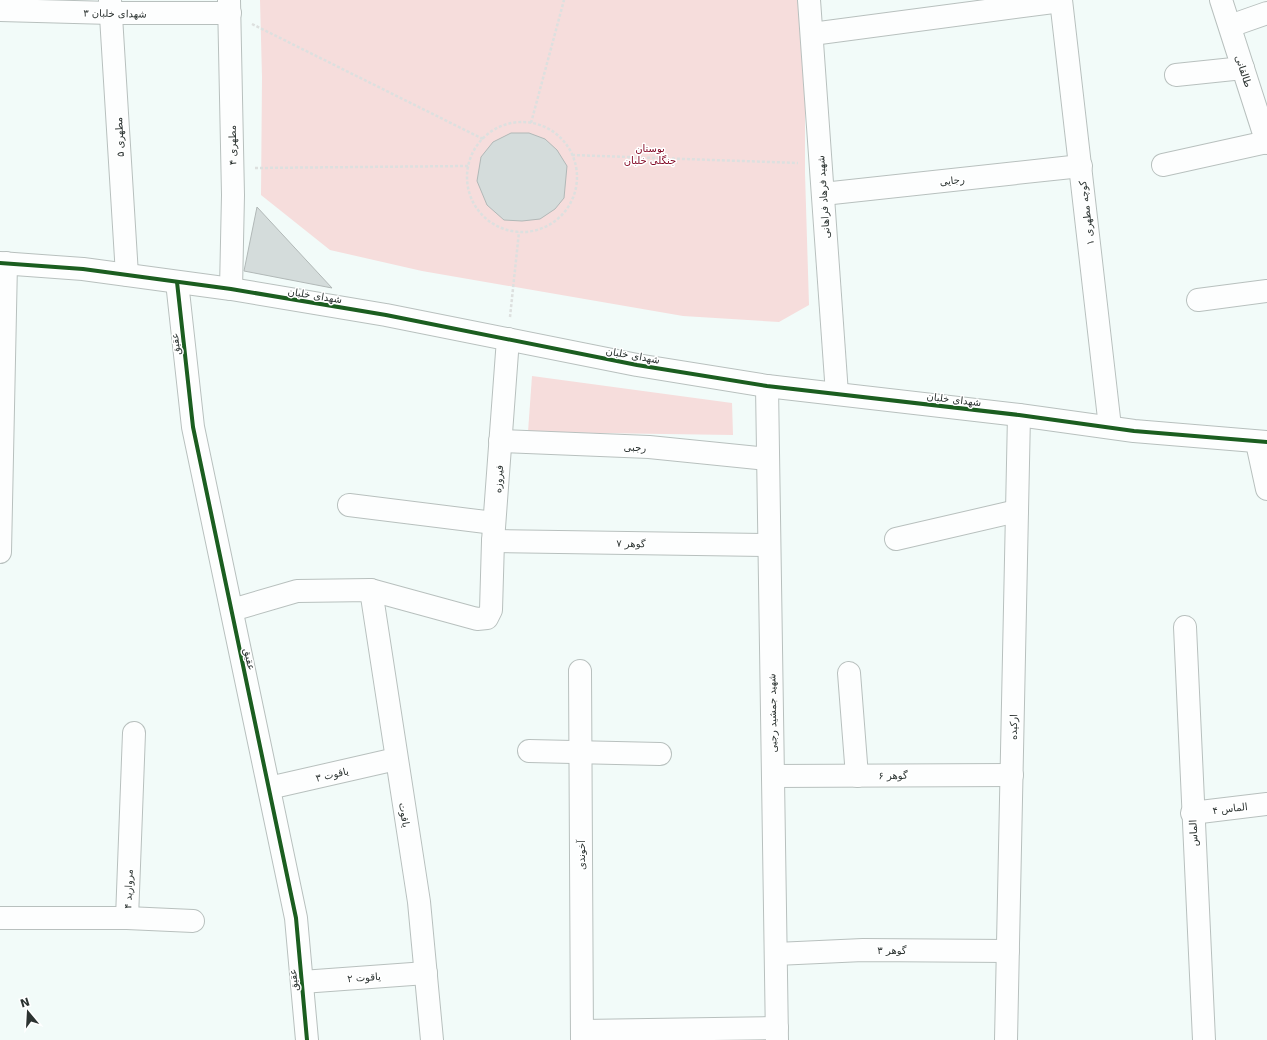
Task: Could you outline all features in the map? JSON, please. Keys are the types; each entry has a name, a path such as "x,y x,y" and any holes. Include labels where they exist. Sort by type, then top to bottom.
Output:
{"street":[{"name":"شهید فرهاد فراهانی","path":"809,0 837,394"},
{"path":"812,34 1061,0"},
{"name":"کوچه مطهری ۱","path":"1061,0 1110,427"},
{"name":"طالقانی","path":"1221,0 1243,68 1260,99 1267,143"},
{"name":"شهدای خلبان ۳","path":"0,10 230,6"},
{"name":"مطهری ۴","path":"230,6 232,168 231,289"},
{"name":"مطهری ۵","path":"110,7 127,275"},
{"path":"1230,26 1267,13"},
{"path":"1176,75 1243,68"},
{"path":"1163,165 1267,143"},
{"name":"رجایی","path":"823,194 1080,166"},
{"path":"0,552 3,263"},
{"name":"شهدای خلبان","path":"3,263 83,269 231,289 386,315 636,364 767,386 1019,415 1134,431 1262,442"},
{"name":"عقیق","path":"177,282 193,427 296,918 307,1040"},
{"path":"1198,300 1267,291"},
{"name":"فیروزه","path":"371,590 478,619 487,618 491,610 494,532 508,339"},
{"name":"شهید جمشید رجبی","path":"767,386 777,1034"},
{"name":"ارکیده","path":"1006,1040 1019,415"},
{"name":"رجبی","path":"500,441 649,447 768,459"},
{"path":"1262,442 1267,489"},
{"name":"گوهر ۷","path":"349,505 494,532 769,545"},
{"path":"896,539 1017,511"},
{"path":"232,610 297,591 371,590"},
{"name":"یاقوت","path":"371,590 419,902 432,1040"},
{"name":"الماس","path":"1185,627 1192,813 1204,1040"},
{"name":"آخوندی","path":"580,671 582,1035"},
{"path":"849,673 856,776"},
{"name":"مروارید ۴","path":"0,918 128,918 134,733"},
{"path":"529,751 660,754"},
{"name":"یاقوت ۳","path":"269,788 396,759"},
{"name":"گوهر ۶","path":"773,776 1012,775"},
{"name":"الماس ۴","path":"1192,813 1267,804"},
{"path":"128,918 193,921"},
{"name":"گوهر ۳","path":"776,954 863,950 1008,950"},
{"name":"یاقوت ۲","path":"302,982 426,973"},
{"path":"582,1035 777,1034"}],"path":[{"path":"531,123 564,0"},
{"path":"230,6 483,138"},
{"path":"531,123 544,127 556,134 565,143 572,155 576,170 576,186 571,201 562,214 550,224 535,230 519,232 503,228 490,221 478,211 471,197 467,182 468,166 473,151 483,138 493,130 505,125 531,123"},
{"path":"572,155 821,164"},
{"path":"232,168 468,166"},
{"path":"508,339 519,232"}],"green space":[{"name":"بوستان جنگلی خلبان","path":"260,0 802,0 805,51 805,173 809,305 779,322 683,316 422,271 330,250 261,195 262,77"},
{"path":"532,376 732,403 733,435 528,432"}],"building":[{"path":"511,133 529,133 545,139 557,150 567,166 564,198 555,209 540,219 522,221 504,220 487,205 477,181 481,157 493,142"},
{"path":"257,207 332,288 244,271"}],"cycle path":[{"path":"0,263 83,269 231,289 386,315 637,365 767,386 1019,415 1134,431 1267,442"},
{"path":"177,282 193,427 296,918 307,1040"}]}
